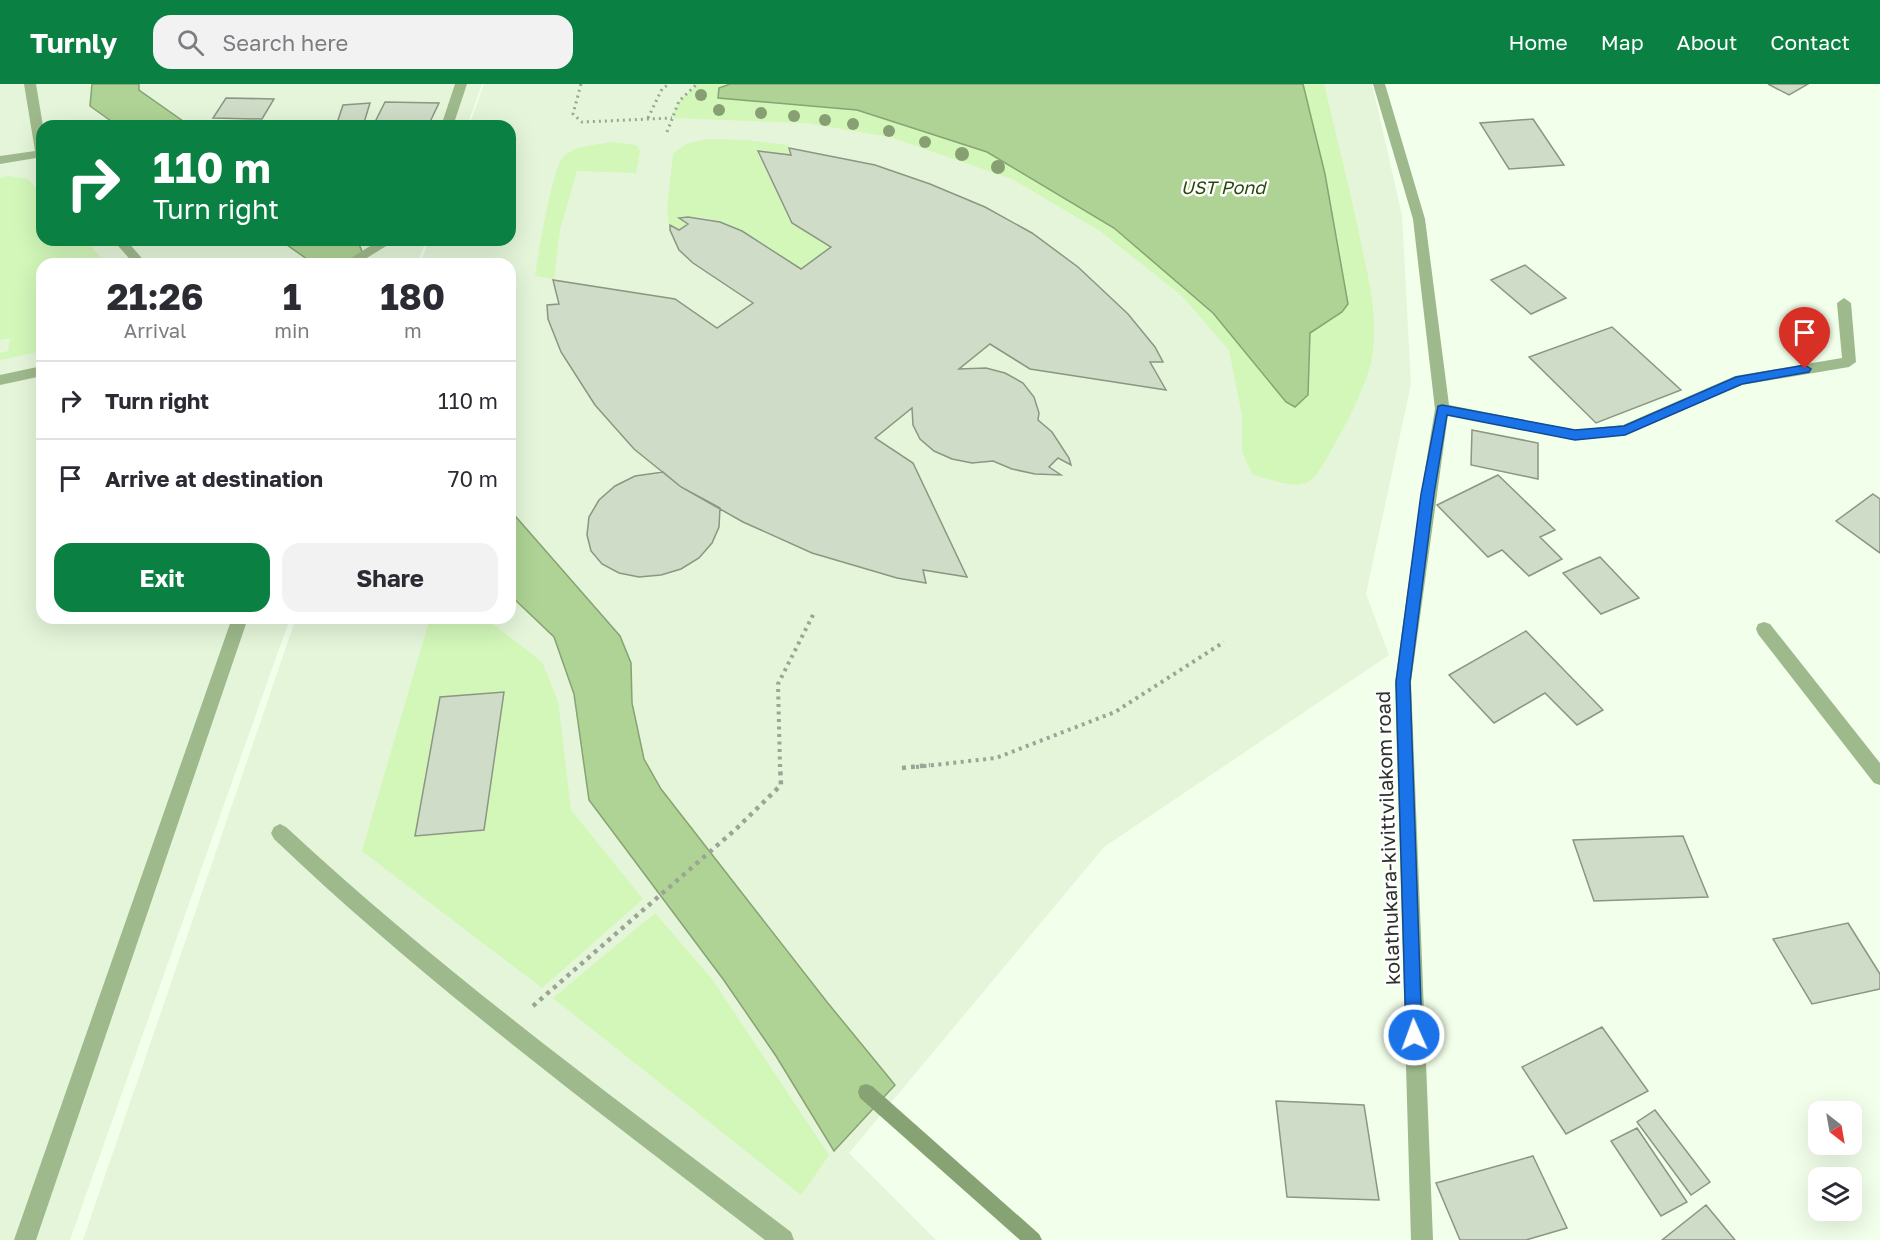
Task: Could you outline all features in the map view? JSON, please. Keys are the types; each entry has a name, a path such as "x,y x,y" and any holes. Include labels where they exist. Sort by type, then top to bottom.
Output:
{"street":[{"path":"30,84 36,120"},
{"path":"449,120 461,84"},
{"name":"kolathukara-kivittvilakom road","path":"1379,84 1419,219 1442,409 1428,494 1403,682 1422,1240"},
{"path":"0,160 36,153"},
{"path":"124,246 136,258"},
{"path":"358,258 380,246"},
{"path":"1442,409 1575,435 1625,430 1740,380 1849,362 1844,303"},
{"path":"0,380 36,372"},
{"path":"25,1240 238,624"},
{"path":"1764,629 1880,777"},
{"path":"280,834 508,1029 783,1240"}],"path":[{"path":"581,84 573,114 582,122 672,118"},
{"path":"648,118 662,89 669,84"},
{"path":"667,132 679,101 697,84"},
{"path":"508,1029 736,829 781,785 778,684 815,611"},
{"path":"902,768 996,758 1115,712 1224,642"}],"shaded area":[{"path":"0,84 482,84 469,120 36,120 36,246 424,246 419,258 36,258 36,624 288,624 70,1240 0,1240"},
{"path":"484,84 1372,84 1402,215 1411,384 1366,594 1389,655 1104,847 849,1153 936,1240 83,1240 294,624 516,624 516,258 422,258 427,246 516,246 516,120 471,120"},
{"path":"697,84 730,84 719,88 718,98 857,110 987,152 1114,228 1213,313 1286,402 1294,407 1308,395 1310,333 1342,312 1348,304 1325,174 1303,84 1324,84 1368,275 1374,343 1367,377 1342,431 1320,470 1306,483 1297,485 1253,475 1242,452 1242,415 1229,350 1181,295 1100,231 1012,179 890,137 805,123 672,118 679,101"},
{"path":"707,139 746,140 788,145 790,155 757,152 792,224 831,247 801,269 759,241 729,225 697,217 680,218 688,224 679,230 669,224 667,209 673,154 686,144"},
{"path":"612,142 637,145 640,151 636,173 577,171 560,230 554,279 535,276 554,178 563,157 579,148"},
{"path":"9,176 28,179 36,188 36,246 90,246 102,258 36,258 36,352 0,360 0,353 8,351 10,338 0,340 0,178"},
{"path":"428,624 493,624 542,662 558,701 571,810 643,899 542,988 362,851","holes":["504,692 484,830 416,836 440,697"]},
{"path":"655,913 712,979 829,1155 801,1195 553,998"}],"water":[{"path":"92,84 139,84 139,90 182,120 110,120 90,106"},
{"name":"UST Pond","path":"730,84 1303,84 1325,174 1348,304 1342,312 1310,333 1308,395 1295,407 1286,402 1213,313 1114,228 987,152 857,110 718,98 719,88"},
{"path":"288,246 360,246 365,258 306,258"},
{"path":"516,517 620,636 631,663 632,703 644,759 661,789 827,1002 895,1085 834,1151 776,1056 723,979 589,800 574,694 554,637 516,601"}],"building":[{"path":"1768,84 1808,84 1789,95"},
{"path":"226,98 274,99 262,119 213,118"},
{"path":"385,102 439,103 431,120 376,120"},
{"path":"370,103 365,120 338,120 343,105"},
{"path":"1533,119 1564,165 1509,169 1480,123"},
{"path":"789,148 875,165 930,184 985,207 1032,233 1078,267 1128,314 1155,347 1163,362 1150,362 1166,390 1030,369 990,344 959,369 986,368 1005,373 1023,383 1034,397 1039,413 1038,420 1052,432 1069,458 1071,465 1058,458 1049,467 1061,475 1035,474 1012,469 993,461 972,463 952,459 934,451 920,439 913,425 912,408 875,438 913,463 967,577 923,570 926,583 897,578 812,553 743,522 681,487 634,449 595,405 561,352 548,319 547,305 559,304 553,280 675,299 717,328 753,303 693,263 679,250 670,225 679,230 688,224 679,218 688,217 720,222 742,231 801,269 831,247 792,223 758,151 791,155"},
{"path":"1525,265 1566,298 1531,314 1491,280"},
{"path":"1612,327 1681,390 1596,423 1529,357"},
{"path":"1472,430 1538,443 1538,479 1471,465"},
{"path":"663,472 681,487 720,508 719,527 712,543 699,558 681,569 661,575 639,577 619,573 602,564 591,551 587,535 589,517 599,500 615,486 635,476"},
{"path":"1498,475 1555,530 1540,537 1562,559 1529,576 1502,550 1488,557 1437,505"},
{"path":"1873,494 1880,499 1880,553 1836,521"},
{"path":"1600,557 1639,598 1601,614 1563,573"},
{"path":"1526,631 1603,710 1577,725 1545,693 1494,723 1449,675"},
{"path":"504,692 484,830 415,836 440,697"},
{"path":"1683,836 1708,897 1594,901 1573,840"},
{"path":"1848,923 1880,974 1880,989 1812,1004 1773,939"},
{"path":"1602,1027 1648,1091 1566,1134 1522,1067"},
{"path":"1276,1101 1364,1105 1379,1200 1287,1197"},
{"path":"1655,1110 1710,1182 1691,1195 1637,1122"},
{"path":"1637,1128 1687,1202 1661,1216 1611,1141"},
{"path":"1533,1156 1567,1228 1526,1240 1460,1240 1436,1183"},
{"path":"1706,1205 1735,1240 1662,1240"}],"waterway":[{"path":"866,1092 1033,1240"}],"route":[{"path":"1414,1035 1403,682 1428,494 1442,409 1575,435 1625,430 1740,380 1805,369"}]}
